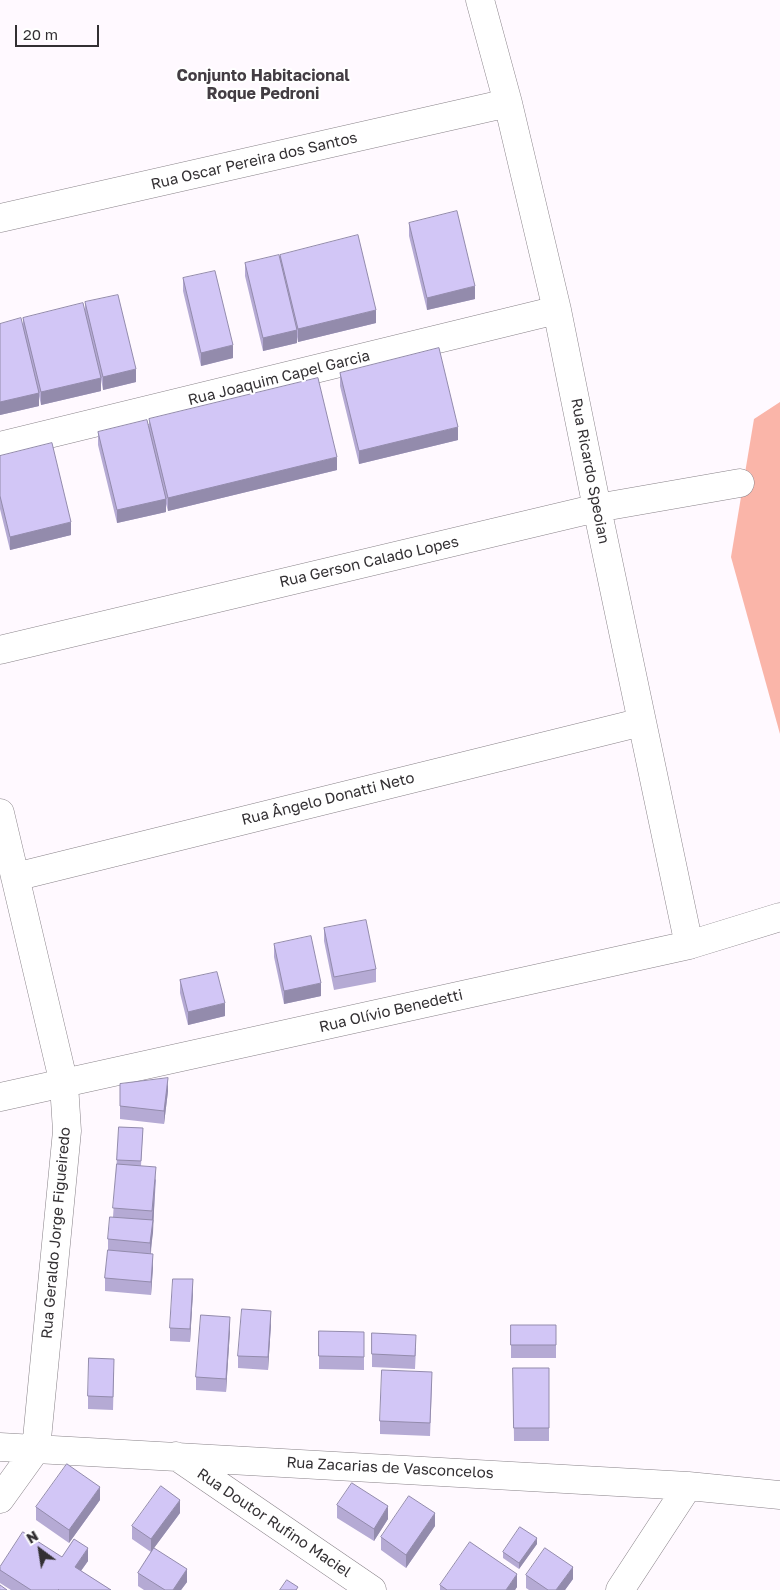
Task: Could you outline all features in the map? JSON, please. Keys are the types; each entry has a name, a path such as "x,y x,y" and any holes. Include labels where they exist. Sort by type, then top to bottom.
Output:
{"street":[{"name":"Rua Ricardo Speoian","path":"480,0 508,103 557,310 689,945"},
{"name":"Rua Oscar Pereira dos Santos","path":"0,218 508,103"},
{"name":"Rua Joaquim Capel Garcia","path":"0,446 557,310"},
{"name":"Rua Gerson Calado Lopes","path":"0,650 597,508 740,483"},
{"name":"Rua Ângelo Donatti Neto","path":"14,877 642,722"},
{"name":"Rua Geraldo Jorge Figueiredo","path":"0,813 64,1084 67,1130 36,1449"},
{"name":"Rua Olívio Benedetti","path":"0,1097 689,945 780,917"},
{"name":"Rua Zacarias de Vasconcelos","path":"0,1447 688,1486 780,1495"},
{"path":"0,1499 36,1449"},
{"name":"Rua Doutor Rufino Maciel","path":"176,1456 372,1590"},
{"path":"620,1590 688,1486"}],"shaded area":[{"path":"780,402 780,734 731,557 754,419"}],"building":[{"path":"457,211 475,286 427,298 409,223"},
{"path":"358,235 376,310 298,329 280,255"},
{"path":"279,255 297,330 263,338 245,263"},
{"path":"215,271 233,345 201,353 183,278"},
{"path":"118,295 136,369 103,377 85,302"},
{"path":"83,303 101,378 41,392 23,318"},
{"path":"21,318 39,393 0,402 0,324"},
{"path":"439,348 458,427 359,451 340,373"},
{"path":"318,378 337,457 168,498 149,419"},
{"path":"147,420 166,499 117,510 98,432"},
{"path":"52,443 71,522 10,537 0,496 0,456"},
{"path":"366,920 376,969 334,977 324,928"},
{"path":"311,936 321,983 284,991 274,944"},
{"path":"217,972 225,1003 188,1012 180,980"},
{"path":"168,1078 164,1111 120,1106 120,1084"},
{"path":"119,1127 143,1128 141,1161 117,1160"},
{"path":"117,1164 156,1167 152,1211 113,1208"},
{"path":"110,1217 153,1220 150,1243 108,1239"},
{"path":"108,1250 153,1254 151,1282 105,1278"},
{"path":"173,1279 193,1279 190,1329 170,1328"},
{"path":"242,1309 271,1311 268,1357 238,1356"},
{"path":"201,1315 230,1317 226,1379 196,1377"},
{"path":"511,1325 556,1325 556,1345 511,1345"},
{"path":"319,1331 364,1332 364,1357 319,1356"},
{"path":"372,1333 416,1335 415,1356 372,1354"},
{"path":"89,1358 114,1359 113,1397 88,1396"},
{"path":"513,1368 549,1368 549,1428 514,1428"},
{"path":"382,1370 432,1372 430,1423 380,1421"},
{"path":"67,1464 100,1487 69,1530 36,1507"},
{"path":"352,1483 388,1506 374,1529 337,1505"},
{"path":"161,1486 180,1500 151,1539 132,1526"},
{"path":"409,1496 435,1513 406,1555 381,1537"},
{"path":"520,1527 537,1538 519,1563 503,1552"},
{"path":"23,1532 62,1557 74,1539 88,1548 75,1567 111,1590 31,1590 0,1570 0,1567"},
{"path":"470,1542 517,1574 506,1590 447,1590 440,1585"},
{"path":"154,1548 187,1569 173,1590 165,1590 138,1573"},
{"path":"545,1548 573,1567 556,1590 548,1590 526,1575"},
{"path":"287,1580 298,1587 296,1590 280,1590"},
{"path":"0,1585 7,1590 0,1590"}],"district":[{"name":"Conjunto Habitacional Roque Pedroni","path":"263,85"}]}
